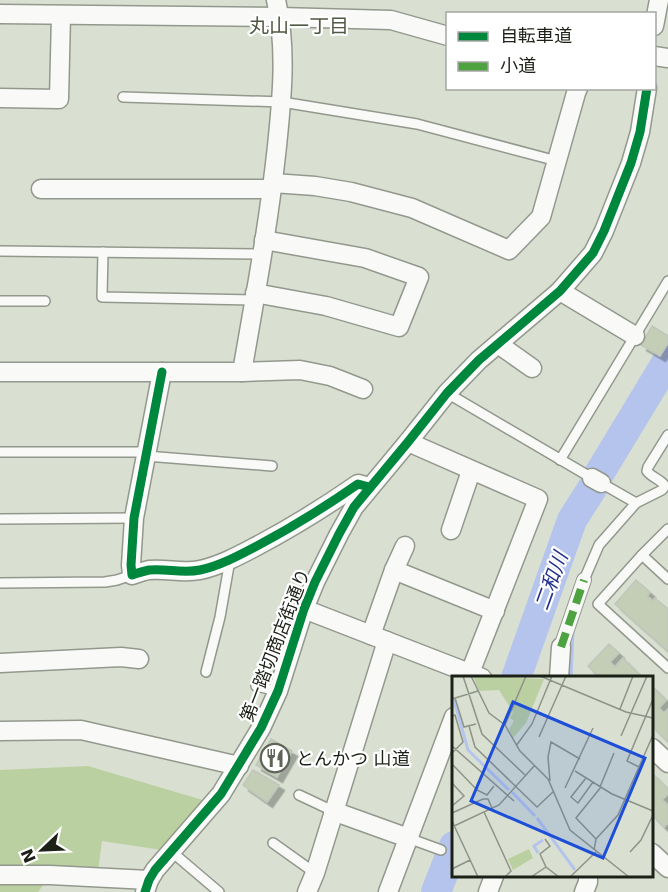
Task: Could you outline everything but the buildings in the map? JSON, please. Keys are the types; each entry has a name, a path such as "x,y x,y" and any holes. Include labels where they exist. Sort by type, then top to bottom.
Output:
{"street":[{"path":"656,16 659,0"},
{"path":"242,372 273,186 282,102 278,9"},
{"path":"0,14 61,15 278,9 391,20 446,36"},
{"path":"0,98 59,99 61,15"},
{"path":"41,189 315,186 351,192 411,208 509,250 541,217 578,90"},
{"name":"第一踏切商店街通り","path":"147,886 155,870 221,794 261,728 278,692 304,609 315,582 354,507 447,393 479,360 560,291 593,253 604,231 634,152 640,132 647,90"},
{"path":"255,297 326,306 399,327 419,277 365,258 263,247"},
{"path":"560,291 634,336"},
{"path":"498,344 532,368"},
{"path":"0,372 307,371 330,376 363,389"},
{"path":"162,372 134,518 130,565 132,575 156,569 185,573 231,560 291,528 358,484 369,487"},
{"path":"304,609 474,676 495,611 538,499 408,442"},
{"path":"451,530 471,471"},
{"path":"307,892 315,873 333,811 379,638 394,570 405,546"},
{"path":"394,570 495,611"},
{"path":"559,676 561,647 584,580"},
{"path":"0,663 121,657 139,659"},
{"path":"388,892 452,720"},
{"path":"0,731 81,730 239,766"},
{"path":"653,751 668,764"},
{"path":"333,811 408,838"},
{"path":"653,855 668,868"},
{"path":"0,875 50,875 147,886"},
{"path":"488,892 494,877"},
{"path":"584,892 588,877"}],"lane":[{"path":"123,97 282,102 417,124 557,160"},
{"path":"0,251 103,252 263,247"},
{"path":"103,252 102,297 255,297"},
{"path":"560,460 668,281"},
{"path":"0,301 45,301"},
{"path":"447,393 636,504"},
{"path":"584,580 599,545 636,504 662,490 665,486 647,471 664,451 668,435"},
{"path":"0,452 147,454 272,466"},
{"path":"0,519 134,518"},
{"path":"668,529 598,604 668,668"},
{"path":"642,555 668,579"},
{"path":"206,672 231,560"},
{"path":"0,583 105,582 132,575"},
{"path":"256,686 278,692"},
{"path":"298,795 333,811"},
{"path":"408,838 441,850"},
{"path":"273,843 315,873"},
{"path":"172,852 219,892"}],"green space":[{"path":"88,766 206,801 162,850 102,841 98,871 56,868 38,892 0,892 0,770"}],"waterway":[{"name":"二和川","path":"599,474 668,360"},
{"name":"二和川","path":"517,676 572,520 593,487"},
{"path":"570,676 572,631"},
{"name":"二和川","path":"436,892 452,851"}],"marked path":[{"path":"561,647 584,580"}],"cycle path":[{"path":"145,892 155,870 221,794 261,728 278,691 315,582 354,507 447,393 479,360 560,291 593,253 631,163 640,132 647,90"},
{"path":"162,372 134,518 132,575 149,570 193,571 214,566 282,532 358,484 369,487"}],"place":[{"name":"とんかつ 山道","path":"275,758"}],"district":[{"name":"丸山一丁目","path":"299,26"}]}
